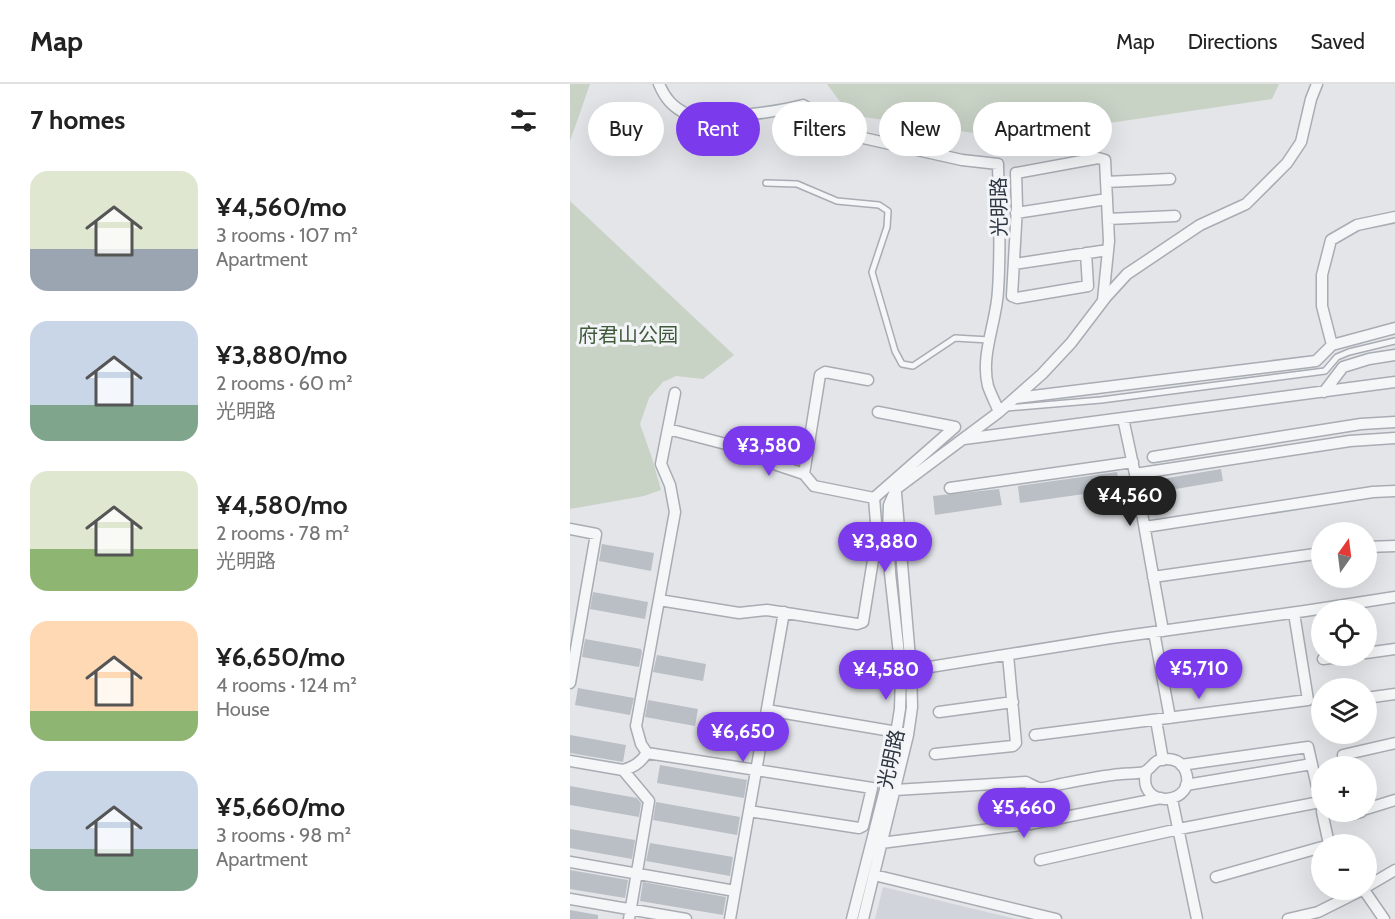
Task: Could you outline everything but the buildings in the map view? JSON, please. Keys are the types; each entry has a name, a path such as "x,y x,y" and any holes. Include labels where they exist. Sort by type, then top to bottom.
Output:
{"street":[{"name":"光明路","path":"660,84 666,100 688,115 721,117 780,111 803,105 850,135 962,160 998,164 1000,257 998,293 987,365 988,384 1002,410"},
{"path":"896,489 1002,410 1042,374 1071,343 1127,274 1200,225 1246,204 1287,163 1301,142 1317,84"},
{"path":"1086,254 1088,286 1017,298 1012,296 1016,173 1098,158 1105,160 1108,250 1103,301"},
{"path":"1106,183 1170,179"},
{"path":"1016,213 1107,199"},
{"path":"1108,219 1175,216"},
{"path":"1332,345 1322,306 1322,275 1331,240 1357,225 1395,217"},
{"path":"1014,264 1108,250"},
{"path":"1015,398 1316,361 1332,345 1395,328"},
{"path":"1324,392 1343,367 1369,358 1395,355"},
{"path":"804,474 820,375 825,372 868,380"},
{"path":"964,439 1395,382"},
{"path":"675,393 661,464 670,485 675,512 636,726 641,744 647,753 872,788 863,826 860,828 749,812"},
{"path":"874,498 955,427 878,412"},
{"path":"1123,418 1153,577 1170,718"},
{"path":"1153,457 1361,424 1395,422"},
{"path":"668,429 764,454 777,465 804,474 814,486 874,498"},
{"path":"1135,474 1350,441 1395,438"},
{"path":"950,488 1133,462"},
{"name":"光明路","path":"852,919 912,707 896,489"},
{"name":"光明路","path":"863,919 895,790 903,734 900,709 901,672 888,534 889,506 896,489"},
{"path":"1145,527 1374,492 1395,491"},
{"path":"659,600 739,613 767,610 857,624 863,622 877,535 874,498"},
{"path":"570,529 596,534 570,683"},
{"path":"1377,547 1395,546"},
{"path":"1153,577 1311,555"},
{"path":"910,670 1395,597"},
{"path":"730,919 784,612"},
{"path":"1035,735 1308,700 1294,613"},
{"path":"1377,651 1395,649"},
{"path":"935,754 1013,746 1016,742 1008,654"},
{"path":"1377,696 1395,694"},
{"path":"939,712 1012,702"},
{"path":"767,710 903,734"},
{"path":"1156,720 1163,759"},
{"path":"1343,755 1395,743"},
{"path":"1181,765 1308,747 1311,760"},
{"path":"570,761 623,770 641,762 647,753"},
{"path":"881,843 1030,824 1161,798 1173,799 1181,794 1186,785 1185,770 1174,760 1163,759 1151,765 1146,772 1145,785 1148,792 1161,798"},
{"path":"1186,785 1311,764"},
{"path":"623,770 649,801 630,914"},
{"path":"895,790 1026,782 1039,788 1102,776 1146,772"},
{"path":"1173,799 1197,919"},
{"path":"1377,806 1395,800"},
{"path":"1040,860 1179,829 1311,809"},
{"path":"1216,877 1311,850"},
{"path":"570,862 735,891"},
{"path":"1377,881 1395,870"},
{"path":"874,874 1056,919"},
{"path":"570,899 630,914 686,919"},
{"path":"1288,919 1318,912 1342,900"},
{"path":"1372,900 1386,919 1395,914"}],"lane":[{"path":"766,183 797,184 837,201 879,205 888,211 887,227 872,272 894,351 902,364 913,366 955,338 989,340"},
{"path":"1002,410 1101,400 1325,371 1337,357 1395,341"}],"shaded area":[{"path":"883,887 1016,919 875,919"}],"green space":[{"path":"570,84 590,84 570,141"},
{"path":"827,84 1279,84 1272,99 1112,123 1112,102 973,102 973,133 961,131 961,102 879,102 879,119 867,117 867,102 840,102"},
{"name":"府君山公园","path":"570,201 734,355 703,379 676,376 663,382 649,398 640,424 661,490 644,496 570,509"}]}
